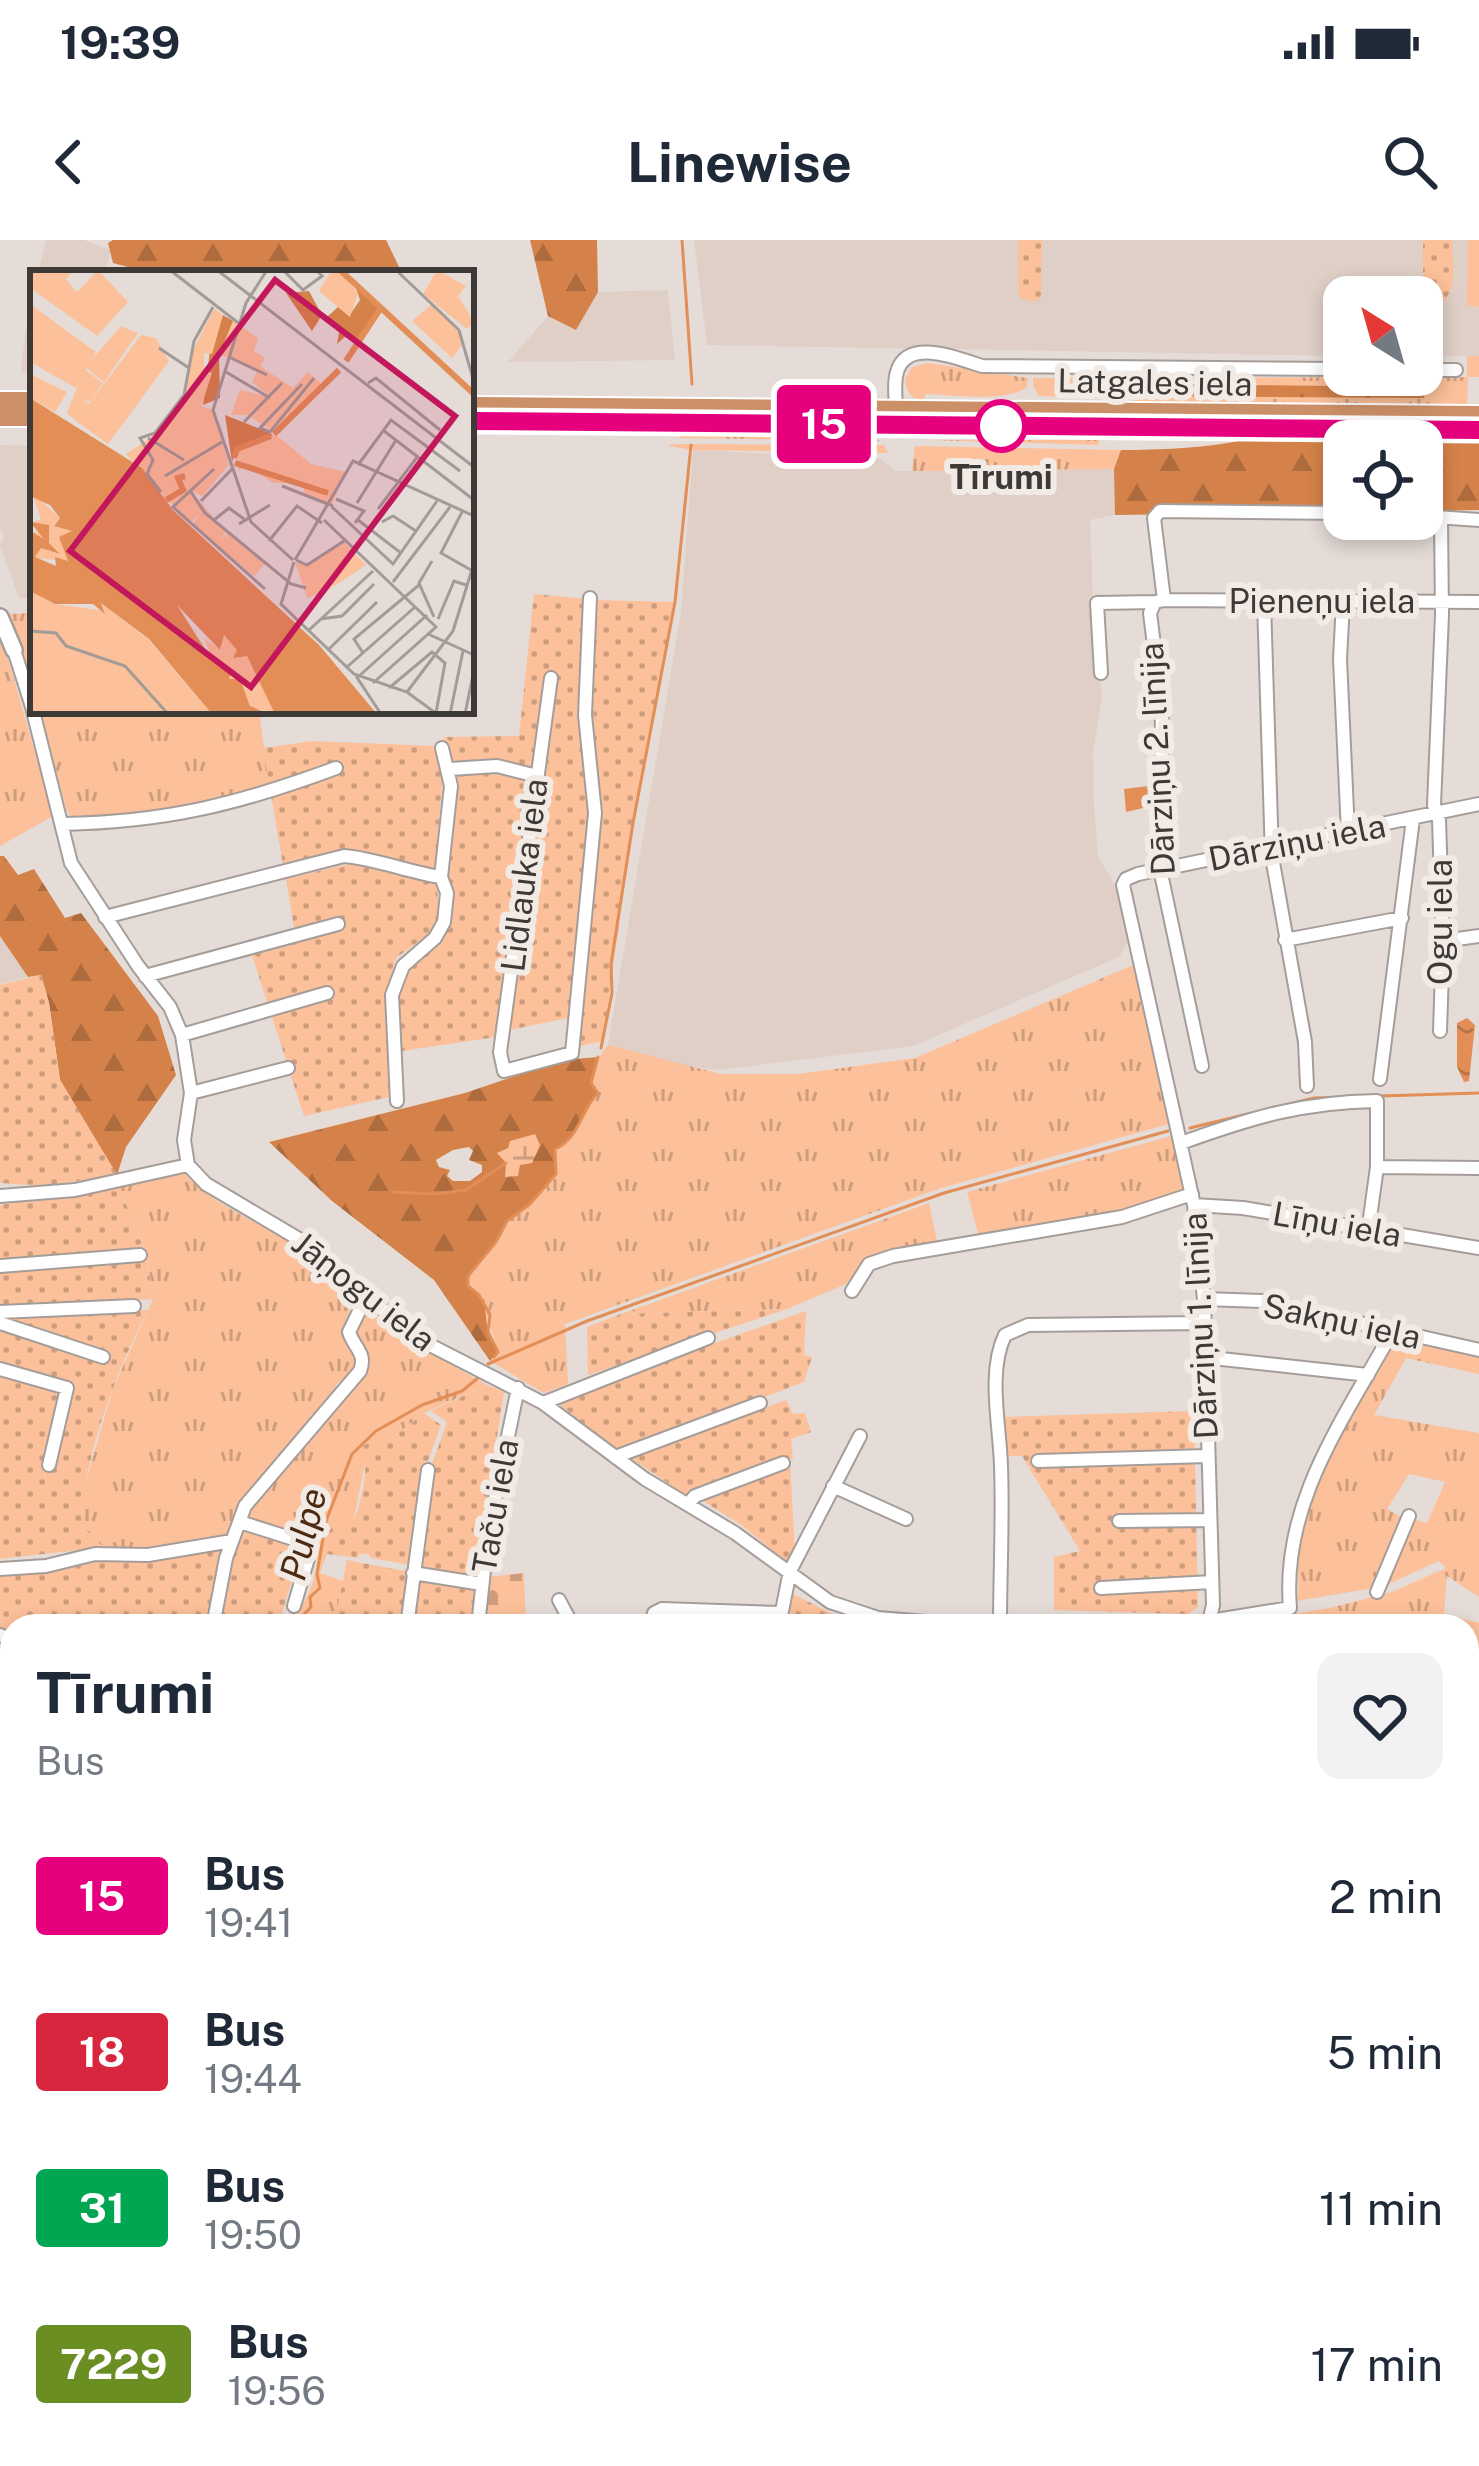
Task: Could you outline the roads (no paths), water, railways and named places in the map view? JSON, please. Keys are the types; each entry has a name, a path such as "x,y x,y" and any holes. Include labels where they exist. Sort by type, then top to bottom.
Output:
{"highway":[{"name":"Latgales iela","path":"474,406 1479,430"},
{"name":"Latgales iela","path":"474,421 1479,415"},
{"path":"0,417 30,418"}],"street":[{"path":"895,418 898,367 916,354 943,354 982,366 1323,369"},
{"path":"1443,370 1456,370"},
{"name":"Dārziņu 2. līnija","path":"1202,1066 1160,869 1162,709 1150,614 1160,601 1154,518 1168,509 1323,513"},
{"path":"1443,520 1479,520"},
{"name":"Ogu iela","path":"1440,1031 1443,941 1437,814 1442,540"},
{"name":"Lidlauka iela","path":"550,678 500,1052 504,1071 572,1053 595,813 585,715 590,598"},
{"path":"1100,673 1097,603 1160,601"},
{"name":"Pieneņu iela","path":"1160,601 1479,602"},
{"path":"1264,602 1273,847 1305,1042 1307,1086"},
{"path":"1343,602 1340,659 1348,833"},
{"path":"0,616 30,701"},
{"path":"0,1196 75,1190 188,1165 184,1140 191,1093 182,1035 170,1007 71,863 34,714"},
{"path":"397,1101 392,995 403,966 435,938 444,922 447,893 441,877 450,769 442,748"},
{"path":"450,769 496,766 537,776"},
{"path":"63,824 178,816 258,797 336,768"},
{"name":"Dārziņu iela","path":"1160,869 1479,804"},
{"path":"1380,1079 1413,819"},
{"path":"105,917 344,856 376,859 441,877"},
{"name":"Dārziņu 1. līnija","path":"1160,869 1126,879 1123,885 1193,1200 1204,1299 1210,1614"},
{"path":"1285,940 1402,918"},
{"path":"146,976 338,924"},
{"path":"1443,941 1479,936"},
{"path":"182,1035 327,993"},
{"path":"191,1093 288,1068"},
{"path":"1181,1143 1220,1126 1289,1108 1376,1101 1377,1167 1368,1232"},
{"name":"Jāņogu iela","path":"188,1165 206,1184 314,1248 366,1297 447,1355 543,1402 615,1457 818,1594 845,1609 869,1614"},
{"path":"1377,1167 1479,1168"},
{"path":"852,1291 869,1264 893,1256 1122,1217 1193,1200"},
{"name":"Līņu iela","path":"1193,1200 1479,1248"},
{"path":"0,1266 140,1255"},
{"path":"216,1614 232,1541 254,1493 360,1370 364,1360 349,1332 366,1297"},
{"name":"Sakņu iela","path":"1204,1299 1262,1301 1479,1350"},
{"path":"0,1312 134,1306"},
{"path":"0,1323 103,1357"},
{"path":"1000,1614 997,1414 1004,1335 1028,1325 1203,1323"},
{"path":"1258,1614 1290,1608 1293,1542 1302,1504 1322,1455 1392,1331"},
{"path":"543,1402 708,1338"},
{"path":"1203,1358 1368,1375"},
{"path":"0,1369 67,1388 49,1465"},
{"name":"Taču iela","path":"479,1614 488,1533 518,1388"},
{"path":"615,1457 760,1403"},
{"path":"780,1614 790,1571 860,1436"},
{"path":"1038,1461 1208,1456"},
{"path":"688,1504 695,1496 783,1462"},
{"path":"408,1614 428,1470"},
{"path":"832,1486 906,1519"},
{"path":"1377,1592 1408,1516"},
{"path":"1119,1521 1210,1520"},
{"path":"240,1522 308,1544 294,1606"},
{"path":"0,1569 46,1566 95,1554 148,1556 232,1541"},
{"path":"413,1573 482,1584"},
{"path":"1101,1588 1212,1582"},
{"path":"559,1600 566,1614"},
{"path":"654,1614 662,1609 715,1614"}],"water":[{"path":"1149,786 1147,807 1126,812 1124,789"},
{"path":"1467,1018 1475,1025 1469,1081 1464,1082 1457,1067 1457,1023"}],"waterway":[{"path":"682,240 692,384"},
{"path":"601,1048 633,823 675,602 691,445"},
{"path":"494,1357 498,1352 488,1332 490,1315 468,1286 468,1276 507,1221 530,1204 556,1174 555,1149 570,1138 598,1093 591,1083 598,1057"},
{"path":"1190,1128 1314,1098 1479,1093"},
{"path":"488,1364 587,1321 944,1193 1168,1131"},
{"path":"393,1192 466,1190 506,1163"},
{"name":"Pulpe","path":"304,1614 311,1607 310,1597 320,1588 317,1574 326,1521 352,1454 376,1431 422,1405 462,1391 478,1378"}],"place":[{"name":"Tīrumi","path":"1001,426"}]}
